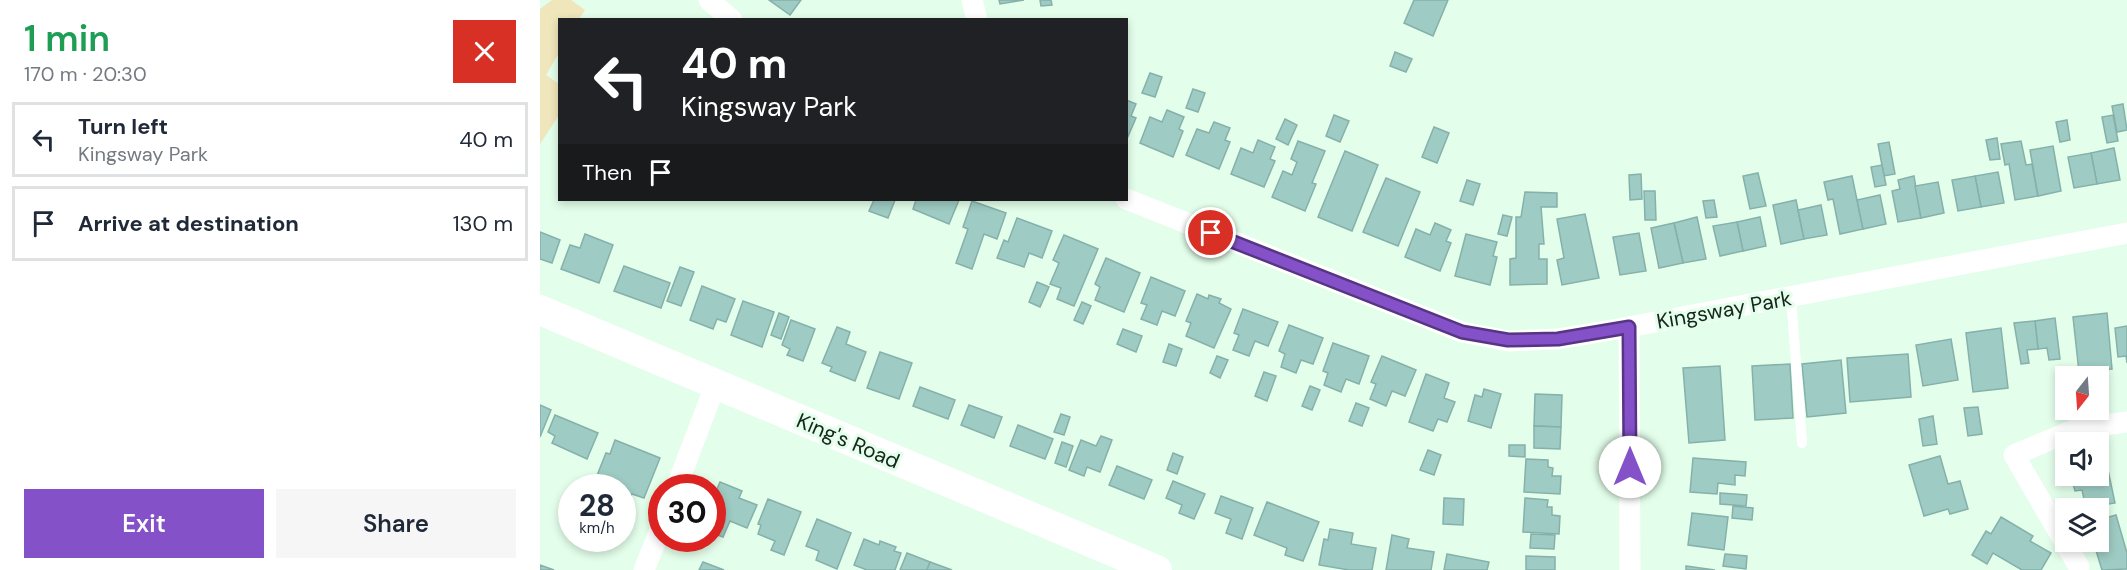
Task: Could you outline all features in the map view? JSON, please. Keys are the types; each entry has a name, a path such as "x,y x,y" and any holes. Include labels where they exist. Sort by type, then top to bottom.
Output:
{"street":[{"path":"709,0 730,18"},
{"path":"972,0 976,18"},
{"name":"Kingsway Park","path":"1128,200 1462,332 1508,340 1548,339 1629,327 2127,233"},
{"name":"King's Road","path":"540,310 715,386 1157,570"},
{"path":"1629,327 1630,570"},
{"path":"681,474 715,386"},
{"path":"2079,567 2014,455 2076,429 2127,422"},
{"path":"644,570 651,552"}],"lane":[{"path":"1791,297 1802,442"}],"shaded area":[{"path":"552,0 571,0 585,10 580,18 558,18 558,55 546,75 558,83 558,117 540,144 540,9"}],"building":[{"path":"769,0 801,0 790,15"},
{"path":"999,0 1024,0 1000,4"},
{"path":"1040,0 1051,0 1052,5 1041,6"},
{"path":"1414,0 1448,0 1433,36 1404,23"},
{"path":"1395,52 1412,59 1406,72 1390,66"},
{"path":"1150,73 1162,77 1155,97 1142,93"},
{"path":"1193,89 1205,93 1198,112 1186,108"},
{"path":"1128,101 1136,104 1131,116 1136,118 1128,136"},
{"path":"2123,104 2127,130 2117,132 2112,106"},
{"path":"1167,110 1184,117 1179,129 1183,131 1173,157 1140,143 1150,117 1162,122"},
{"path":"1334,115 1349,121 1340,142 1326,136"},
{"path":"2113,115 2118,141 2107,143 2102,117"},
{"path":"1285,119 1297,125 1288,145 1276,139"},
{"path":"2067,120 2070,140 2060,142 2056,122"},
{"path":"1214,122 1230,128 1225,140 1230,142 1219,169 1186,155 1197,129 1209,133"},
{"path":"1434,127 1449,133 1437,163 1422,157"},
{"path":"1997,138 2000,159 1990,160 1986,140"},
{"path":"1258,140 1275,147 1270,159 1275,161 1264,187 1231,174 1241,148 1253,153"},
{"path":"1298,141 1325,151 1312,183 1316,184 1305,211 1272,197 1283,171 1292,175 1297,162 1291,159"},
{"path":"2021,141 2026,165 2032,164 2038,196 2015,200 2009,164 2005,165 2001,144"},
{"path":"1889,142 1895,174 1884,176 1878,144"},
{"path":"2053,146 2061,191 2038,196 2030,150"},
{"path":"2114,148 2120,180 2097,184 2091,153"},
{"path":"1345,151 1378,165 1352,231 1318,217"},
{"path":"2091,153 2097,184 2074,188 2068,157"},
{"path":"1882,165 1886,185 1875,187 1871,167"},
{"path":"1998,172 2004,203 1981,207 1975,176"},
{"path":"1758,173 1766,206 1750,209 1743,176"},
{"path":"1641,174 1642,199 1630,200 1629,175"},
{"path":"1852,176 1863,229 1840,234 1833,199 1828,200 1824,182"},
{"path":"1914,176 1921,218 1898,222 1892,191 1900,189 1898,180"},
{"path":"1975,176 1981,207 1958,211 1952,180"},
{"path":"1386,178 1420,192 1398,246 1363,232"},
{"path":"1467,180 1480,184 1473,205 1460,201"},
{"path":"1938,182 1944,213 1921,218 1915,186"},
{"path":"1644,191 1655,191 1656,220 1645,220"},
{"path":"1525,192 1557,193 1557,207 1541,207 1544,244 1539,244 1539,259 1547,259 1547,284 1510,285 1510,259 1516,258 1516,217 1521,217"},
{"path":"1880,195 1886,224 1863,229 1857,200"},
{"path":"1714,200 1717,217 1706,218 1703,201"},
{"path":"1796,200 1804,239 1781,244 1773,205"},
{"path":"874,201 895,201 888,218 869,211"},
{"path":"916,201 959,201 949,224 913,209"},
{"path":"972,201 1006,213 997,239 984,234 972,269 956,263 968,229 963,227"},
{"path":"1821,205 1827,235 1804,239 1798,210"},
{"path":"1585,214 1599,278 1562,285 1557,260 1564,258 1557,219"},
{"path":"1503,215 1512,217 1507,236 1498,234"},
{"path":"1697,217 1706,259 1683,263 1674,223"},
{"path":"1760,217 1766,246 1743,251 1737,222"},
{"path":"1017,218 1052,231 1042,258 1029,253 1024,267 997,258 1004,240 1008,242"},
{"path":"1737,222 1743,251 1720,256 1713,226"},
{"path":"1435,223 1451,230 1446,241 1451,243 1440,271 1405,257 1416,229 1430,235"},
{"path":"1674,223 1683,263 1659,268 1651,228"},
{"path":"540,232 560,240 552,263 540,259"},
{"path":"1639,233 1646,271 1620,275 1613,237"},
{"path":"585,234 613,245 599,283 561,269 570,245 580,248"},
{"path":"1466,234 1497,242 1493,256 1497,257 1490,285 1455,276"},
{"path":"1064,235 1098,249 1074,306 1057,299 1061,288 1050,284 1059,263 1053,260"},
{"path":"1106,258 1140,273 1124,312 1095,300 1100,287 1095,284"},
{"path":"624,266 670,283 661,308 614,291"},
{"path":"680,267 694,272 681,306 667,301"},
{"path":"1151,277 1185,291 1175,316 1162,311 1157,325 1141,319 1147,305 1141,303"},
{"path":"1037,282 1049,287 1040,307 1029,302"},
{"path":"702,286 735,299 726,322 717,319 713,329 690,320"},
{"path":"1197,294 1208,299 1209,295 1221,299 1219,303 1231,309 1214,348 1186,336 1191,323 1186,321"},
{"path":"743,301 774,312 762,347 731,335"},
{"path":"1082,302 1091,306 1083,324 1074,320"},
{"path":"1243,309 1278,322 1268,346 1255,341 1249,356 1233,350 1239,335 1234,333"},
{"path":"779,313 789,317 781,339 771,335"},
{"path":"2107,313 2112,369 2109,369 2109,366 2078,366 2073,317"},
{"path":"2055,318 2060,359 2049,360 2047,348 2038,349 2035,321"},
{"path":"791,320 815,329 803,361 787,355 790,349 782,345"},
{"path":"2035,321 2038,349 2027,350 2029,363 2021,364 2014,323"},
{"path":"1289,325 1323,338 1313,364 1301,360 1296,373 1281,367 1285,354 1279,351"},
{"path":"2127,326 2127,363 2126,356 2118,357 2115,328"},
{"path":"837,327 850,332 846,344 866,352 855,381 830,371 832,367 822,363"},
{"path":"2001,328 2008,388 1973,392 1966,333"},
{"path":"1123,329 1142,336 1136,352 1117,344"},
{"path":"1951,339 1958,380 1923,386 1916,345"},
{"path":"1333,343 1369,356 1359,384 1346,379 1341,392 1324,385 1328,373 1323,371"},
{"path":"1169,344 1182,349 1176,366 1163,362"},
{"path":"880,352 912,363 899,399 867,388"},
{"path":"1908,354 1911,397 1850,402 1847,358"},
{"path":"1217,356 1228,360 1220,378 1210,373"},
{"path":"1382,356 1416,370 1405,396 1392,391 1386,406 1370,399 1376,384 1371,382"},
{"path":"1841,360 1846,413 1807,417 1802,364"},
{"path":"1790,364 1793,418 1755,420 1752,366"},
{"path":"1720,366 1725,440 1689,443 1683,368"},
{"path":"1264,372 1276,376 1267,401 1255,396"},
{"path":"1426,374 1449,383 1444,398 1455,402 1447,422 1438,419 1433,431 1409,422"},
{"path":"1310,386 1320,390 1312,410 1302,406"},
{"path":"920,387 955,400 948,419 913,406"},
{"path":"1484,389 1501,394 1491,428 1468,421 1475,395 1482,397"},
{"path":"1535,394 1562,395 1561,427 1534,426"},
{"path":"1356,403 1369,408 1362,426 1349,421"},
{"path":"540,405 551,410 540,437"},
{"path":"969,405 1002,417 994,438 961,425"},
{"path":"1978,407 1982,434 1968,436 1964,408"},
{"path":"1061,414 1070,417 1064,435 1054,432"},
{"path":"555,415 598,433 587,459 552,443 555,436 548,432"},
{"path":"1933,416 1937,444 1923,446 1919,419"},
{"path":"1018,425 1053,439 1045,459 1010,446"},
{"path":"1534,426 1561,427 1560,449 1534,448"},
{"path":"1101,436 1112,440 1100,472 1087,467 1084,476 1069,470 1081,440 1096,446"},
{"path":"615,440 660,458 654,474 648,474 648,488 644,498 636,495 636,474 598,474 606,453 610,454"},
{"path":"1062,442 1073,446 1066,467 1055,463"},
{"path":"1509,445 1525,445 1525,457 1509,456"},
{"path":"1428,450 1441,455 1434,475 1420,470"},
{"path":"1173,453 1183,457 1177,474 1167,470"},
{"path":"1940,456 1948,484 1960,481 1968,509 1950,514 1948,509 1924,516 1909,465"},
{"path":"1693,458 1746,462 1745,476 1735,475 1735,485 1718,483 1717,494 1690,492"},
{"path":"1526,459 1548,460 1548,467 1553,468 1552,476 1561,476 1560,494 1524,492"},
{"path":"1117,466 1152,480 1144,499 1109,485"},
{"path":"2109,475 2115,503 2109,504 2109,498 2084,498 2082,490 2075,491 2074,486 2109,486"},
{"path":"1173,481 1205,494 1194,519 1179,513 1182,505 1166,498"},
{"path":"726,484 742,491 739,498 757,505 747,528 730,521 726,530"},
{"path":"1720,493 1747,495 1746,506 1720,504"},
{"path":"1221,496 1253,508 1242,539 1226,533 1231,519 1215,513"},
{"path":"1444,498 1464,499 1463,525 1443,524"},
{"path":"1525,498 1548,500 1547,507 1552,507 1552,515 1560,516 1559,534 1523,532"},
{"path":"768,499 801,512 784,555 771,550 775,541 758,534 761,525 758,524"},
{"path":"1267,502 1319,522 1303,561 1285,555 1287,548 1254,535"},
{"path":"1733,506 1753,508 1752,520 1732,518"},
{"path":"1692,513 1728,517 1724,550 1688,545"},
{"path":"2116,515 2127,553 2127,569 2102,570 2096,552 2109,552 2109,517"},
{"path":"2001,517 2033,536 2030,541 2051,553 2041,570 2022,570 1993,553 1987,564 1972,555 1986,531 1991,534"},
{"path":"817,519 851,533 837,569 816,560 819,551 806,546"},
{"path":"1330,529 1353,533 1351,544 1376,548 1372,570 1349,570 1319,565 1324,539 1328,540"},
{"path":"1531,534 1555,535 1554,549 1530,548"},
{"path":"1392,535 1409,539 1407,548 1434,552 1431,570 1386,570"},
{"path":"864,539 879,545 880,541 896,547 894,551 901,553 895,570 867,570 854,565"},
{"path":"907,553 930,562 927,570 900,570"},
{"path":"1447,554 1489,562 1487,570 1444,570"},
{"path":"1725,554 1747,556 1746,569 1723,566"},
{"path":"1526,556 1555,557 1555,570 1526,570"},
{"path":"703,562 724,570 699,570"},
{"path":"930,562 952,570 927,570"},
{"path":"540,565 554,570 540,570"},
{"path":"1686,566 1715,570 1686,570"}],"route":[{"path":"1211,233 1462,332 1508,340 1558,339 1629,327 1631,342 1630,467"}]}
